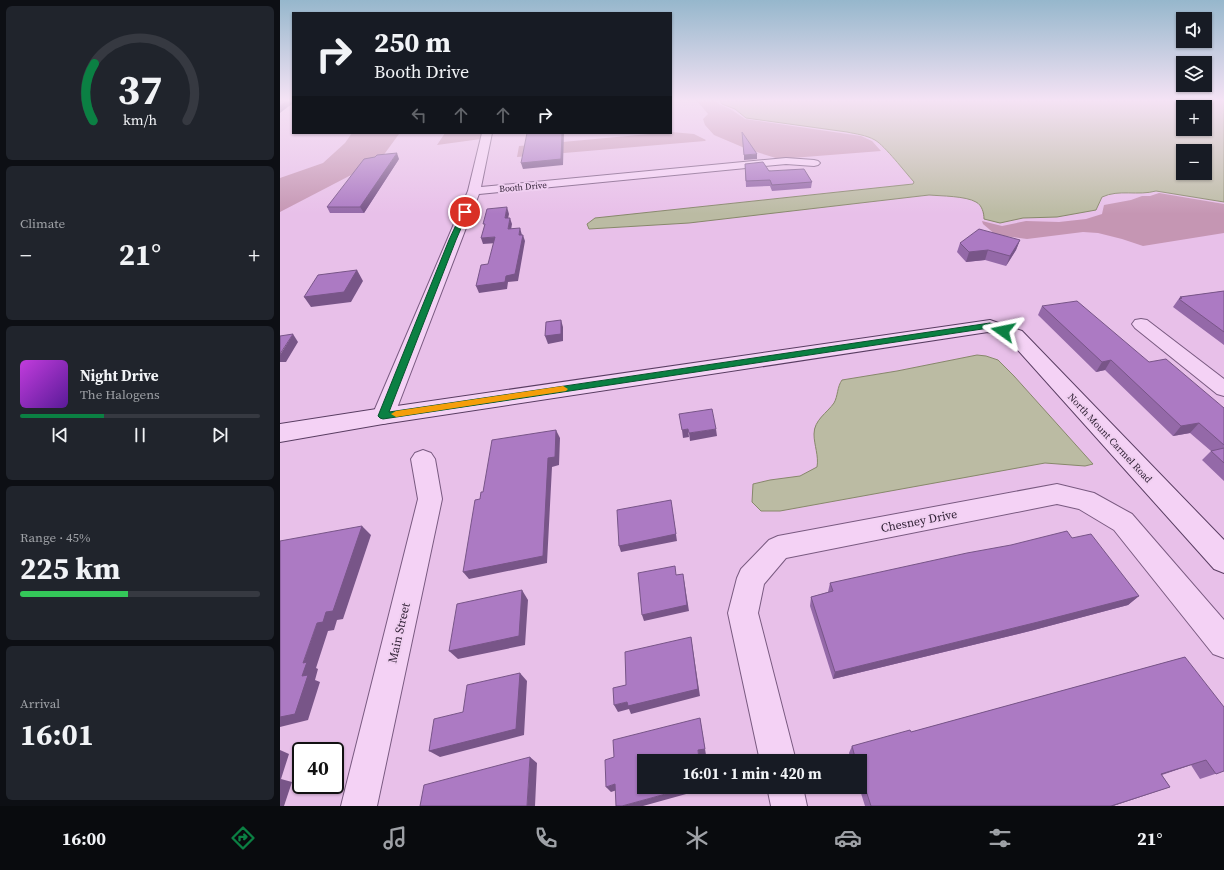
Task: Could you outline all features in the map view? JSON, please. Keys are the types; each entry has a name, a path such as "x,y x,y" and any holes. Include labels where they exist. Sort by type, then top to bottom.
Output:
{"street":[{"path":"280,433 383,416 452,240 474,191 486,139"},
{"name":"Booth Drive","path":"474,191 786,161 814,163"},
{"path":"1141,324 1224,389"},
{"name":"North Mount Carmel Road","path":"383,416 990,326 1016,336 1224,560"},
{"name":"Main Street","path":"359,806 430,499 423,459"},
{"name":"Chesney Drive","path":"776,754 743,613 751,578 778,548 1057,494 1078,498 1085,500 1123,522 1224,643"},
{"path":"786,794 789,806"}],"shaded area":[{"path":"348,139 396,139 380,160 280,212 280,178 323,163"},
{"path":"441,139 481,139 481,139 437,145"},
{"path":"599,139 703,139 706,140 517,157 519,146"},
{"path":"723,139 867,139 872,141 881,151 779,159 747,149"},
{"path":"873,139 1224,139 1224,202 1156,191 1142,193 1115,193 1102,197 1096,210 1057,217 1023,218 1000,223 984,219 981,207 978,203 972,200 929,195 689,223 589,229 587,224 595,218 913,184 914,182 879,143"},
{"path":"1159,193 1224,204 1224,233 1143,246 1098,233 1083,232 1027,239 996,235 983,224 982,221 1002,226 1026,221 1059,222 1086,219 1102,214 1104,205"},
{"path":"977,355 998,360 1093,464 1085,466 1045,463 780,511 761,511 752,502 753,484 800,476 817,467 814,438 816,425 834,403 842,380"}],"building":[{"path":"526,139 562,139 561,159 521,163"},
{"path":"743,139 747,139 757,154 744,155"},
{"path":"397,153 360,207 327,207 364,159 375,157 377,155"},
{"path":"763,162 769,171 804,169 812,182 772,185 770,180 746,181 745,164"},
{"path":"507,207 505,218 510,218 508,229 520,228 519,235 523,235 515,274 506,276 505,282 476,286 481,265 488,264 495,237 481,238 487,209"},
{"path":"979,229 1020,240 1010,256 988,250 969,252 960,243"},
{"path":"357,270 344,292 304,297 318,275"},
{"path":"1224,291 1224,332 1179,299 1182,298 1180,297"},
{"path":"1077,301 1149,362 1166,359 1224,408 1224,445 1199,423 1181,426 1111,360 1102,362 1042,306"},
{"path":"561,320 561,334 545,336 546,322"},
{"path":"293,334 280,354 280,336"},
{"path":"712,409 716,429 689,433 688,429 682,430 679,414"},
{"path":"556,430 555,457 548,458 543,556 463,572 475,500 480,499 481,492 483,492 492,440"},
{"path":"1224,448 1224,463 1211,451"},
{"path":"671,500 676,534 619,546 617,510"},
{"path":"362,526 333,611 326,612 323,622 317,623 303,663 307,662 302,676 308,675 295,714 280,717 280,541"},
{"path":"1067,531 1072,538 1091,534 1139,596 835,672 811,597 833,591 830,583 967,553 1011,545"},
{"path":"675,566 676,575 683,574 687,605 642,615 638,573"},
{"path":"522,590 519,636 449,651 457,604"},
{"path":"691,637 698,689 628,706 627,702 614,705 613,688 626,685 625,652"},
{"path":"1185,657 1224,707 1224,771 1216,774 1206,760 1161,774 1170,787 1111,806 871,806 867,794 867,754 854,754 852,746 910,730 911,732"},
{"path":"520,673 516,729 429,751 434,719 463,712 467,685"},
{"path":"700,718 705,749 698,750 698,754 637,754 637,794 666,794 622,806 616,806 615,784 606,787 605,760 614,757 613,740"},
{"path":"530,757 527,806 420,806 424,785"}],"slow traffic":[{"path":"396,414 563,389"}],"route":[{"path":"465,212 452,240 383,416 990,326 1003,331"}]}
